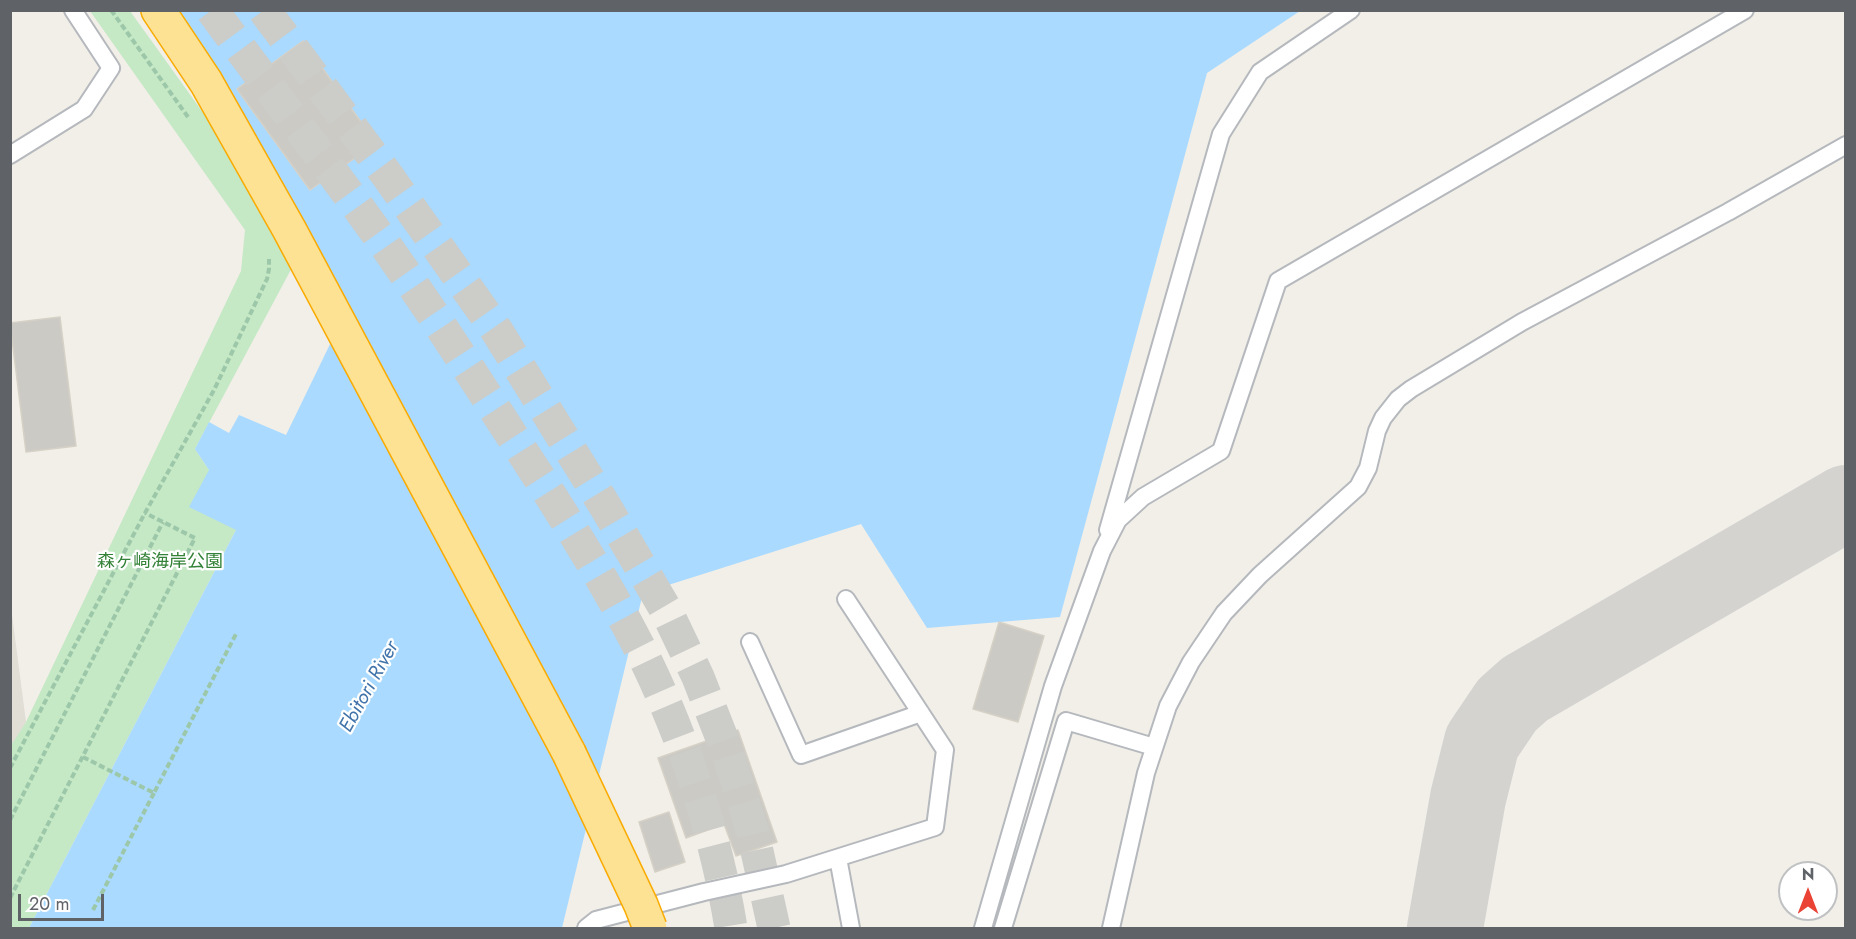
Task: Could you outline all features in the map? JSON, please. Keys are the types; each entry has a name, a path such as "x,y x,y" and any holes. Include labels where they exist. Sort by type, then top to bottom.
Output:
{"highway":[{"path":"158,10 206,82 373,387 569,753 650,928"}],"lane":[{"path":"10,155 84,109 111,68 73,10"},
{"path":"983,928 1053,686 1102,551 1221,134 1260,72 1351,10"},
{"path":"1102,551 1118,520 1143,497 1221,452 1278,281 1745,10"},
{"path":"1111,928 1146,773 1168,706 1191,662 1224,612 1260,575 1358,487 1368,468 1380,425 1398,399 1522,322 1707,223 1845,145"},
{"path":"586,928 596,920 704,892 786,874 935,827 945,750 846,599"},
{"path":"750,642 801,755 921,713"},
{"path":"1003,928 1065,721 1154,747"},
{"path":"838,858 851,928"}],"path":[{"path":"111,10 193,125"},
{"path":"10,768 145,513 214,390 267,279 268,256"},
{"path":"10,898 195,538 145,513"},
{"path":"10,820 163,522"},
{"path":"93,910 236,634"},
{"path":"83,757 154,793"}],"shaded area":[{"path":"10,599 26,722 11,747 10,747"}],"green space":[{"name":"森ヶ崎海岸公園","path":"90,11 130,11 273,210 295,262 195,449 209,470 236,530 29,928 11,928 10,747 26,722 241,271 245,230"}],"water":[{"name":"Ebitori River","path":"173,11 1300,11 1207,73 1060,617 927,628 861,524 643,593 562,928 29,928 236,530 189,507 209,470 195,449 209,422 229,433 239,415 286,435 349,305 280,181"}],"building":[{"path":"303,41 376,143 310,190 237,89"},
{"path":"60,317 76,446 26,452 10,323"},
{"path":"999,622 1044,636 1018,722 973,709"},
{"path":"738,730 777,842 736,856 724,824 686,838 658,758"},
{"path":"669,812 685,862 655,872 639,822"}],"taxiway":[{"path":"1445,928 1468,798 1482,742 1507,705 1525,689 1846,503"}],"tunnel":[{"path":"212,10 409,280 553,499 614,600 663,697 692,773 715,851 731,928"},
{"path":"264,10 387,175 497,331 666,610 698,677 727,751 753,833 774,928"}]}
